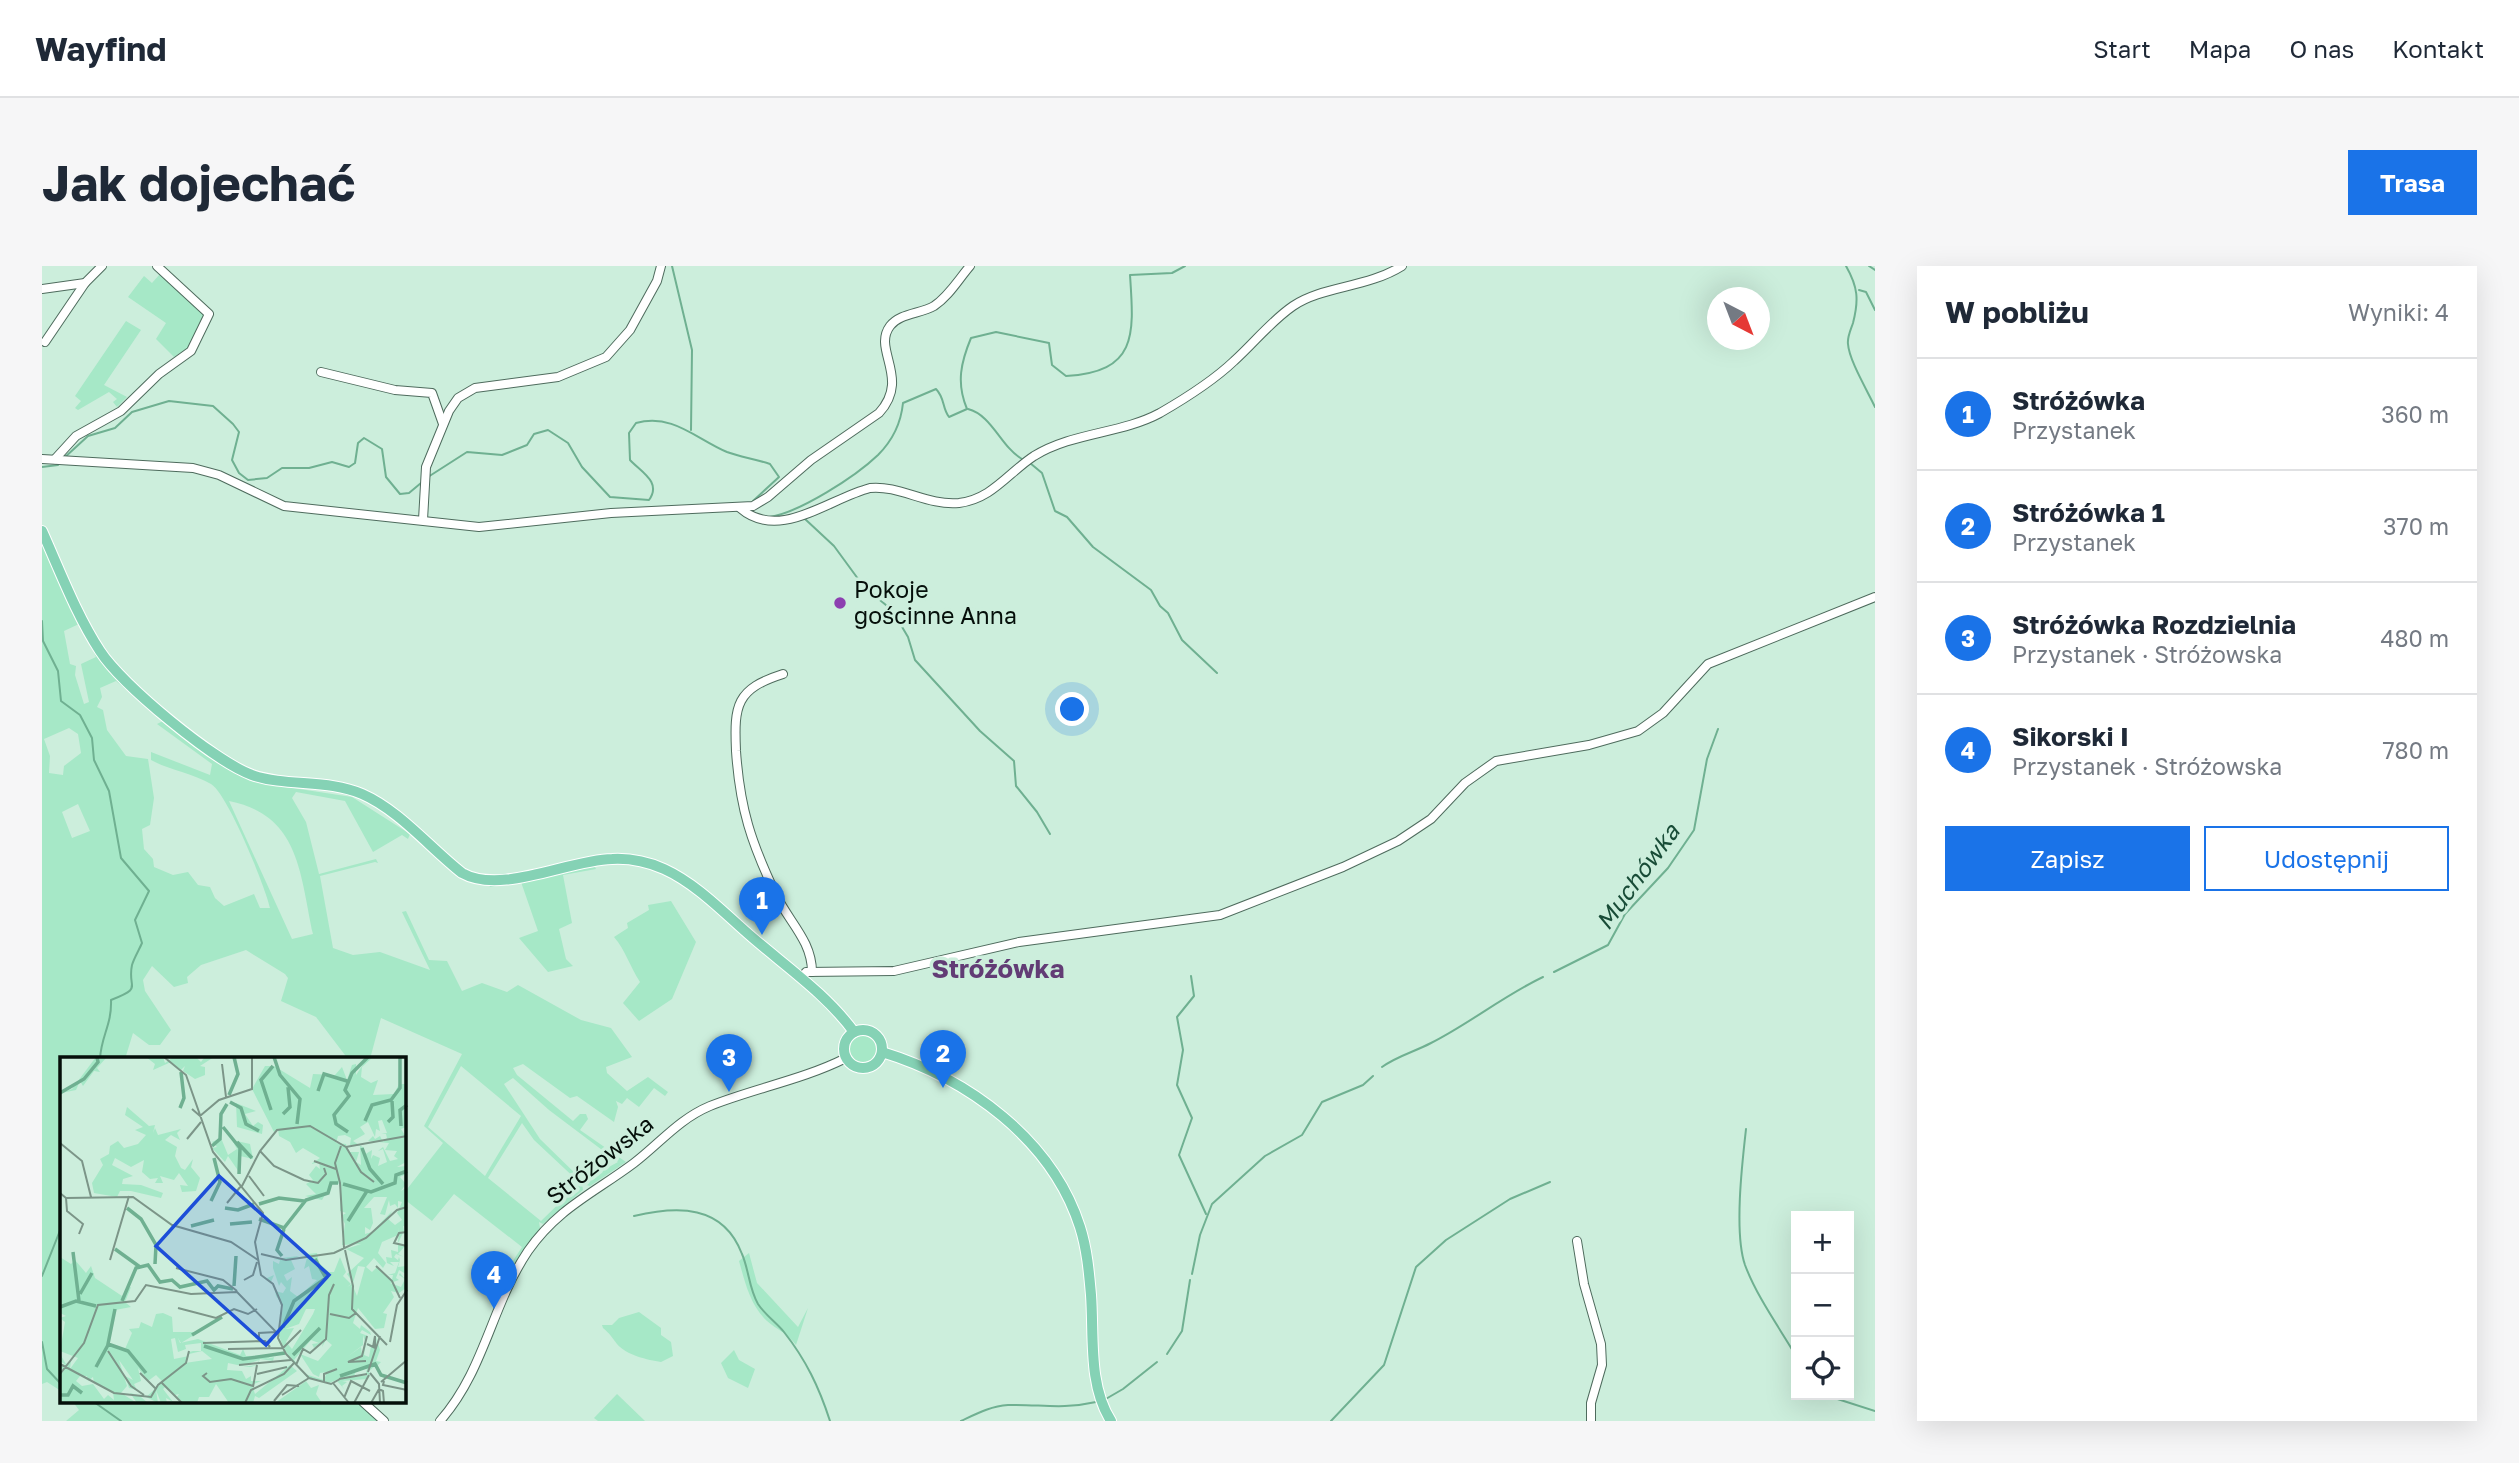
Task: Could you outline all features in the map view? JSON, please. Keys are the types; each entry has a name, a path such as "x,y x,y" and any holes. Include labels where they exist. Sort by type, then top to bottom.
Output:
{"main road":[{"path":"42,531 102,654 163,714 229,764 272,780 344,788 362,794 382,806 462,873 476,880 498,880 598,860 624,859 649,863 682,880 831,1003 854,1031"},
{"path":"869,1030 880,1039 883,1052 879,1060 866,1068 858,1068 846,1058 845,1043 854,1031 869,1030"},
{"path":"883,1052 928,1069 986,1103 1021,1132 1049,1168 1072,1208 1083,1237 1100,1400 1110,1421"}],"street":[{"path":"45,342 85,283 102,266"},
{"path":"60,460 76,436 121,411 194,345 208,314 157,266"},
{"path":"423,520 425,471 443,424 458,398 475,388 558,377 606,357 629,330 657,281 661,266"},
{"path":"42,459 194,468 219,475 284,506 479,527 611,513 740,508 756,504 811,460 880,413 894,388 885,345 889,327 896,321 938,303 970,266"},
{"path":"740,508 761,522 773,523 862,490 883,487 921,500 959,503 987,495 1032,458 1094,432 1158,414 1234,361 1293,306 1308,298 1381,279 1402,266"},
{"path":"42,289 85,283"},
{"path":"321,372 395,390 432,393 443,424"},
{"path":"801,978 806,971 894,971 1019,942 1220,915 1343,867 1398,841 1432,819 1465,783 1496,761 1589,746 1637,732 1663,713 1709,664 1875,597"},
{"path":"783,674 760,682 739,701 735,729 739,794 743,818 776,897 810,947 812,972"},
{"name":"Stróżowska","path":"440,1421 468,1385 516,1270 536,1240 567,1208 633,1164 674,1127 697,1112 793,1081 846,1058"},
{"path":"1577,1241 1584,1284 1601,1345 1602,1365 1591,1404 1591,1421"},
{"path":"365,1404 384,1421"}],"green space":[{"path":"160,274 202,311 203,316 189,347 174,357 156,339 166,323 128,297 144,276 152,283"},
{"path":"126,321 141,330 104,385 127,397 117,407 113,402 117,399 109,392 78,410 75,408 81,401 75,396"},
{"path":"42,543 79,624 64,631 70,664 76,666 75,675 84,704 89,702 81,664 96,657 82,627 136,693 135,697 116,681 100,688 102,697 97,707 103,710 107,730 126,756 148,759 154,798 150,825 142,829 144,849 153,859 154,867 173,875 188,872 198,885 210,887 215,898 224,906 254,894 260,908 270,908 245,843 218,791 204,780 151,760 151,752 210,775 212,764 157,724 163,721 227,768 273,785 352,797 410,834 408,839 402,835 373,852 345,801 296,792 292,798 306,822 319,874 376,859 378,863 320,876 333,948 353,955 380,952 430,970 402,912 406,911 429,960 447,961 462,991 482,983 507,992 518,985 581,1020 611,1028 632,1057 606,1067 607,1073 627,1091 648,1077 668,1092 665,1096 654,1088 639,1107 627,1098 622,1104 616,1101 618,1107 614,1122 577,1096 570,1098 523,1064 513,1068 517,1075 573,1121 580,1114 586,1114 588,1119 580,1130 626,1162 590,1186 582,1184 583,1190 543,1224 539,1222 540,1228 515,1264 511,1264 522,1247 454,1194 432,1221 406,1201 406,1190 443,1143 424,1126 462,1054 381,1018 371,1057 346,1057 316,1017 281,1001 288,978 285,974 246,950 201,965 187,977 188,983 174,987 152,966 143,980 145,991 171,1030 160,1045 149,1045 133,1033 126,1057 60,1057 60,1390 47,1382 42,1384","holes":["69,728 78,734 81,753 64,766 63,775 49,773 50,756 44,739","229,801 252,808 270,819 293,850 313,934 292,939","78,804 90,831 72,838 62,812","461,1066 521,1116 485,1176 428,1127","513,1078 549,1110 618,1162 583,1181 540,1139 504,1084","522,1123 534,1140 580,1183 541,1221 488,1178"]},
{"path":"594,865 596,869 563,875 572,923 559,929 566,959 573,966 548,972 519,938 538,931 521,882 490,887 489,884"},
{"path":"671,901 696,942 672,999 639,1021 623,1003 640,982 614,937 628,928 627,923 649,910 648,905"},
{"path":"863,1036 872,1040 876,1049 872,1058 863,1062 854,1058 850,1049 854,1040"},
{"path":"749,1253 757,1283 798,1327 808,1308 796,1345 761,1315 752,1301 739,1261"},
{"path":"639,1312 661,1328 661,1335 671,1342 673,1356 661,1362 631,1354 621,1348 603,1328 602,1325 612,1325 619,1318"},
{"path":"734,1350 739,1360 755,1369 748,1388 728,1378 721,1363"},
{"path":"617,1394 645,1421 598,1421 594,1418"},
{"path":"74,1404 363,1404 382,1421 66,1421 79,1410"}],"waterway":[{"path":"672,266 692,350 691,430"},
{"path":"770,517 811,501 868,464 892,438 903,403 936,389 949,417 967,409 961,373 971,338 996,332 1049,343 1052,365 1066,376 1090,373 1107,367 1119,358 1126,346 1132,315 1130,275 1172,273 1185,266"},
{"path":"1846,266 1857,300 1848,339 1849,351 1875,407"},
{"path":"1869,266 1875,270"},
{"path":"1859,290 1866,292 1875,310"},
{"path":"64,458 88,436 115,428 132,412 169,401 213,406 233,424 239,432 232,460 239,473 248,480 267,478 282,468 309,468 332,462 349,467 355,463 358,443 364,438 382,449 386,477 400,494 409,493 421,483"},
{"path":"968,409 984,418 1008,447 1022,459"},
{"path":"428,477 467,452 502,455 527,445 534,434 548,430 568,443 582,467 610,497 649,500 652,483 630,460 629,433 636,423 661,421 684,429 727,452 770,464 779,477 753,501"},
{"path":"1030,463 1042,473 1055,511 1067,517 1093,547 1151,590 1160,606 1168,613 1182,640 1217,673"},
{"path":"42,467 58,465"},
{"path":"805,519 834,546 864,587 892,610 908,637 915,660 980,731 1014,761 1016,786 1037,812 1050,834"},
{"path":"42,621 43,641 58,671 61,701 80,715 92,738 94,760 109,791 121,858 149,891 135,920 142,943 132,965 132,987 128,992 111,1000 110,1017 100,1057"},
{"name":"Muchówka","path":"1554,972 1608,945 1625,914 1668,868 1694,830 1707,759 1718,729"},
{"path":"1191,976 1194,996 1177,1017 1183,1050 1177,1085 1192,1118 1179,1155 1206,1214"},
{"name":"Muchówka","path":"1382,1067 1445,1035 1543,977"},
{"name":"Muchówka","path":"1192,1274 1200,1235 1212,1204 1265,1156 1302,1135 1322,1102 1363,1085 1373,1076"},
{"path":"1746,1129 1740,1198 1742,1251 1756,1289 1791,1348"},
{"path":"1331,1421 1384,1365 1416,1267 1446,1240 1510,1199 1550,1182"},
{"path":"634,1216 682,1210 711,1217 723,1226 734,1238 742,1254 758,1304 799,1353 816,1385 830,1421"},
{"path":"42,1276 60,1231"},
{"name":"Muchówka","path":"1167,1354 1182,1331 1190,1280"},
{"path":"42,1342 47,1369 60,1383"},
{"name":"Muchówka","path":"1104,1400 1123,1389 1157,1362"},
{"path":"1841,1400 1875,1411"},
{"name":"Muchówka","path":"961,1421 1002,1406 1061,1406 1096,1402"},
{"path":"97,1404 121,1421"}],"place":[{"name":"Pokoje gościnne Anna","path":"840,603"},
{"name":"Stróżówka","path":"762,935"},
{"name":"Stróżówka 1","path":"943,1088"},
{"name":"Stróżówka Rozdzielnia","path":"729,1092"},
{"name":"Sikorski I","path":"494,1309"}],"district":[{"name":"Stróżówka","path":"998,969"}]}
